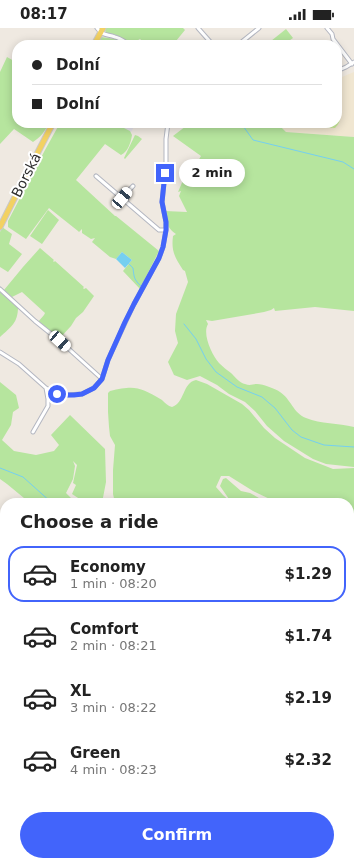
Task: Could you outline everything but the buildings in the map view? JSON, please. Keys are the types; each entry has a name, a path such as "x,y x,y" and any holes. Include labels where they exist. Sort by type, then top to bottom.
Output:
{"main road":[{"path":"97,40 102,30"},
{"name":"Borská","path":"0,228 50,128"}],"street":[{"path":"97,28 102,30 105,35 116,37 121,40"},
{"path":"198,28 209,40"},
{"path":"244,40 259,28"},
{"path":"327,28 332,34 334,40"},
{"path":"342,50 353,63 342,68"},
{"path":"0,352 19,364 46,388 61,395 82,394 94,388 102,379 108,360 125,322 162,252 166,230 162,202 168,128"},
{"path":"96,176 159,230 166,230"},
{"path":"122,198 133,186"},
{"path":"0,289 102,379"},
{"path":"33,432 48,406 46,388"},
{"path":"331,866 338,866"}],"shaded area":[{"path":"354,72 354,137 286,132 282,128 342,128 342,77"},
{"path":"124,128 133,128 131,132"}],"green space":[{"path":"106,28 183,28 185,30 177,40 124,40 116,35 106,33"},
{"path":"286,29 293,38 290,40 272,40"},
{"path":"101,37 118,40 100,40"},
{"path":"7,57 12,60 12,128 46,128 33,142 14,129 0,144 0,72"},
{"path":"57,128 124,128 130,131 132,135 130,144 123,154 121,155 105,144 76,180 115,216 159,251 140,289 123,271 132,260 122,252 116,259 110,257 92,242 95,238 91,239 82,233 82,229 79,232 49,208 26,239 8,227 8,221"},
{"path":"183,128 282,128 286,132 354,137 354,311 315,307 275,311 274,308 264,312 212,321 206,320 208,324 206,333 213,355 219,363 239,381 248,385 263,385 278,391 287,398 298,413 306,418 354,427 354,467 326,464 313,459 284,441 267,426 255,411 245,402 229,394 217,385 200,376 187,380 174,375 168,362 178,343 175,331 176,314 188,282 185,271 174,254 173,236 176,234 169,227 165,211 187,212 179,196 181,191 178,192 184,178 195,166 201,156 173,136"},
{"path":"135,135 142,139 125,159 124,158"},
{"path":"48,210 59,220 42,244 30,236"},
{"path":"2,227 12,234 9,244 22,254 8,272 0,267 0,232"},
{"path":"40,248 84,287 84,289 86,288 94,296 83,312 76,318 60,338 38,322 45,313 22,292 12,297 4,290"},
{"path":"0,292 18,307 18,312 17,317 11,327 0,337"},
{"path":"196,380 207,384 242,404 275,438 305,458 333,469 354,468 354,498 268,498 229,476 221,476 216,487 226,498 114,498 113,470 115,445 110,436 108,393 119,389 137,388 162,400 172,407 179,402 191,382"},
{"path":"0,382 16,395 19,408 13,412 11,425 2,440 14,451 36,455 54,451 59,445 51,435 70,415 105,449 106,482 103,498 78,498 72,494 76,485 73,483 77,465 73,461 75,466 73,479 66,493 71,498 24,498 0,479"},
{"path":"226,478 241,491 250,493 259,498 228,498 220,486 223,479"}],"water":[{"path":"122,252 132,260 125,268 116,259"}],"waterway":[{"path":"245,128 253,140 343,162 354,169"},
{"path":"128,263 133,268 135,278 141,286"},
{"path":"184,324 196,339 206,359 216,372 237,387 262,397 275,408 292,430 301,437 324,445 354,447"},
{"path":"0,468 23,477 46,498"}],"route":[{"path":"57,394 82,394 94,388 102,379 105,367 125,322 159,258 163,247 166,230 162,202 165,173"}]}
